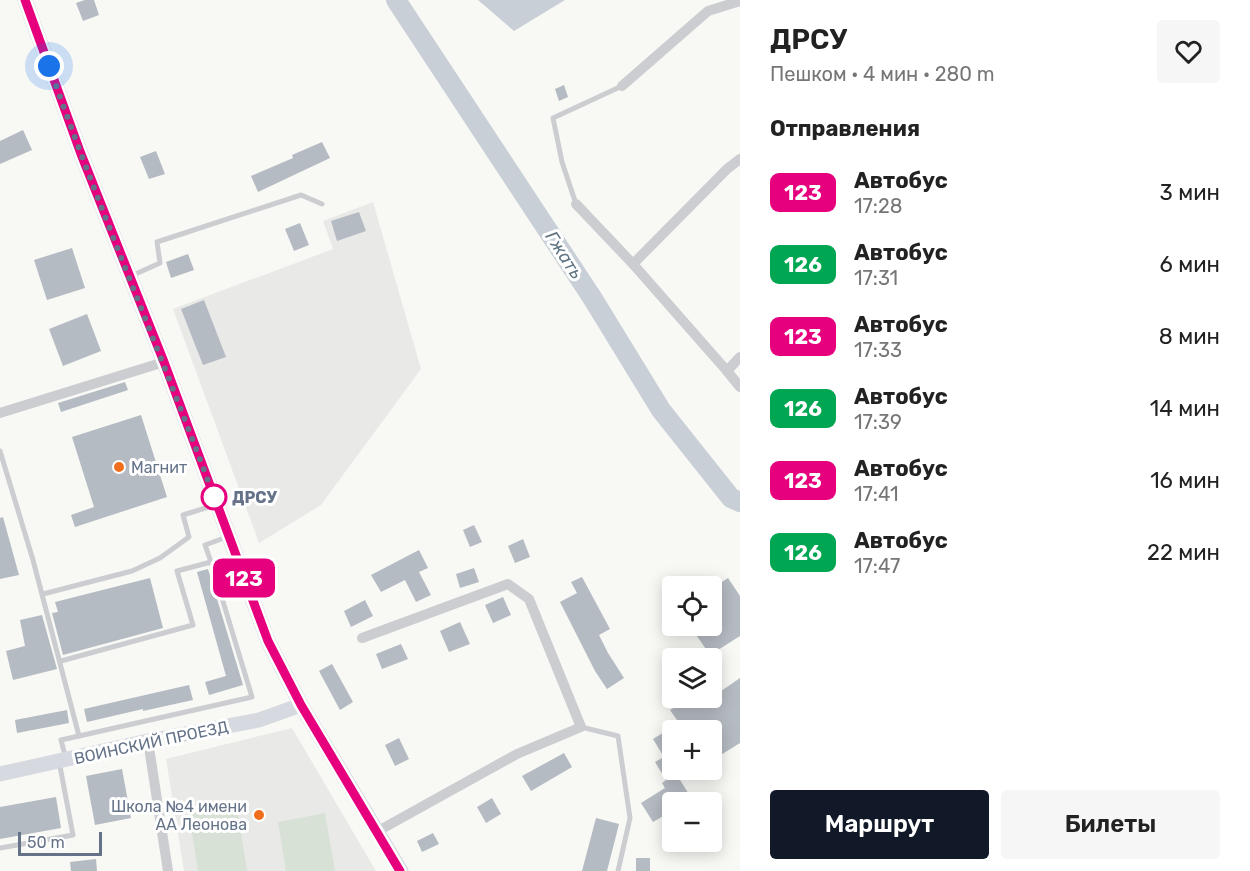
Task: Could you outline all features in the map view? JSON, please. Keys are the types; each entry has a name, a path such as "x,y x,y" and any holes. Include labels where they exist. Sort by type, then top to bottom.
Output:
{"main road":[{"path":"25,0 81,154 164,362 172,393 268,641 301,705 400,871"},
{"name":"ВОИНСКИЙ ПРОЕЗД","path":"0,774 148,741 259,720 301,705"}],"street":[{"path":"622,86 708,11 740,1"},
{"path":"633,264 727,169 740,159"},
{"path":"576,204 633,264 740,387"},
{"path":"727,371 740,357"},
{"path":"0,413 164,362"},
{"path":"362,638 508,584 529,598 581,727 517,754 378,831"},
{"path":"148,741 168,871"}],"lane":[{"path":"576,204 562,162 553,118 622,86"},
{"path":"130,277 160,263 157,242 301,195 322,204"},
{"path":"0,451 43,594 79,736"},
{"path":"43,594 132,571 160,558 189,537 183,515 217,505"},
{"path":"0,848 73,835 61,740 252,697 205,544 229,537"},
{"path":"61,661 193,625 177,571 211,562"},
{"path":"581,727 618,736 630,818 618,871"}],"shaded area":[{"path":"478,0 565,0 514,31"},
{"path":"373,202 421,369 321,505 259,543 173,309 333,249 323,221"},
{"name":"Школа №4 имени АА Леонова","path":"292,728 376,871 184,871 166,759"},
{"path":"237,807 247,871 198,871 189,814"},
{"path":"325,813 335,871 286,871 278,822"}],"building":[{"path":"94,0 99,15 83,21 76,3"},
{"path":"564,85 568,97 559,101 555,89"},
{"path":"23,130 32,150 0,164 0,141"},
{"path":"322,142 330,158 258,192 251,176 293,158 292,155"},
{"path":"156,151 165,174 149,179 140,157"},
{"path":"359,212 366,231 337,241 331,221"},
{"path":"300,223 309,245 294,251 285,229"},
{"path":"72,248 85,288 47,300 34,260"},
{"path":"188,254 194,270 171,278 166,262"},
{"path":"204,300 226,357 203,365 181,309"},
{"path":"87,314 101,351 63,366 49,329"},
{"path":"125,382 128,390 61,412 58,403"},
{"name":"Магнит","path":"141,415 167,497 75,527 71,515 94,507 72,437"},
{"path":"3,517 19,575 0,579 0,518"},
{"path":"474,525 482,542 470,547 463,530"},
{"path":"523,539 530,557 515,563 508,546"},
{"path":"419,550 428,568 419,572 431,595 416,602 405,580 381,592 371,575"},
{"path":"228,561 236,583 224,587 217,565"},
{"path":"474,568 479,582 460,588 456,574"},
{"path":"208,569 243,685 209,695 205,682 226,676 197,572"},
{"path":"582,577 610,629 599,635 624,678 607,689 595,671 560,602 577,593 571,582"},
{"path":"150,578 163,628 63,655 52,613 58,612 55,602"},
{"path":"728,578 740,596 740,636 721,648 705,648 697,636 722,636 722,582"},
{"path":"503,597 511,615 493,623 485,605"},
{"path":"365,600 373,616 351,627 344,611"},
{"path":"42,615 57,669 13,680 6,651 25,646 20,620"},
{"path":"460,622 470,644 449,652 440,631"},
{"path":"401,644 408,659 382,669 376,654"},
{"path":"332,664 353,702 340,710 319,671"},
{"path":"740,678 740,743 722,754 722,720 677,720 670,710 674,708 722,708 722,690"},
{"path":"189,685 193,700 87,722 84,709"},
{"path":"67,710 69,723 17,733 15,720"},
{"path":"662,733 662,754 653,739"},
{"path":"399,738 409,759 395,766 385,745"},
{"path":"564,753 572,767 531,791 522,776"},
{"path":"662,758 662,773 655,762"},
{"path":"122,769 131,818 95,825 86,776"},
{"path":"666,780 680,780 688,792 662,792 662,817 653,822 641,803 665,788 662,783"},
{"path":"56,797 61,828 0,839 0,807"},
{"path":"492,798 501,814 486,823 477,807"},
{"path":"596,818 619,824 607,871 582,871"},
{"path":"433,833 439,844 422,852 417,841"},
{"path":"636,858 650,858 650,871 636,871"},
{"path":"96,859 97,871 71,871 70,862"}],"waterway":[{"name":"Гжать","path":"396,0 593,299 661,410 731,498 740,502"}],"bus line":[{"name":"123","path":"25,0 81,154 164,362 268,641 301,705 400,871"}],"place":[{"name":"Магнит","path":"119,467"},
{"name":"ДРСУ","path":"214,497"},
{"name":"Школа №4 имени АА Леонова","path":"259,815"}],"route":[{"path":"49,66 217,505 214,497"}]}
